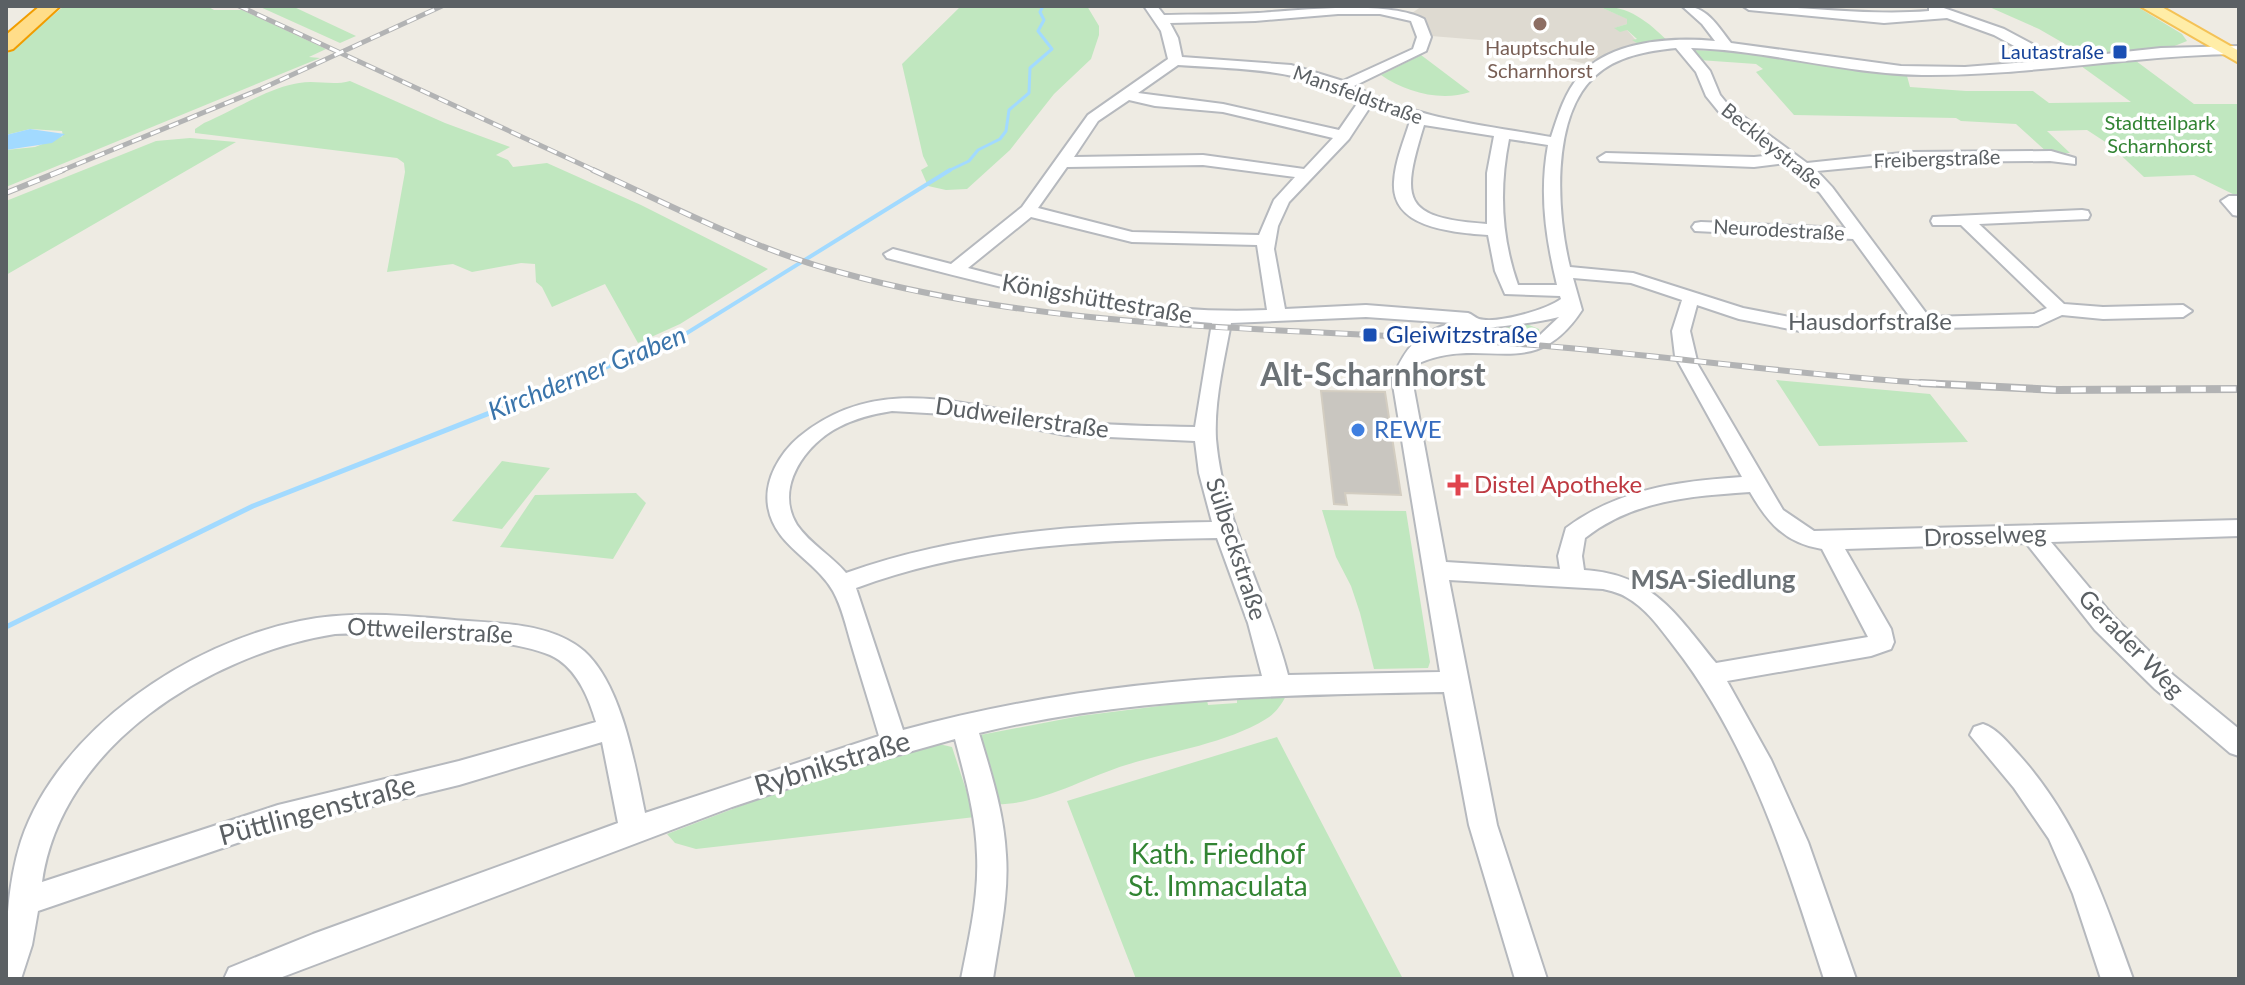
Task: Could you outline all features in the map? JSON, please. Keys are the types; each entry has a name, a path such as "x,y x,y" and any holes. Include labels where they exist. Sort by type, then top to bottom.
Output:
{"highway":[{"path":"6,30 34,6"},
{"path":"6,45 51,6"}],"main road":[{"path":"2148,6 2236,52"},
{"path":"2185,50 2195,44 2194,32"}],"street":[{"path":"955,270 1028,211 1086,125 1175,61 1174,47 1161,19 1150,6"},
{"path":"1688,6 1716,6"},
{"path":"1688,6 1707,21 1726,46"},
{"path":"1749,6 1884,19 1947,14"},
{"path":"1925,6 1999,32 2057,63"},
{"path":"1161,19 1255,17 1340,8 1383,10 1411,16 1419,22 1424,37 1419,51 1343,86"},
{"path":"1411,359 1432,349 1518,348 1542,343 1569,318 1573,310 1552,233 1549,200 1555,142 1573,97 1595,69 1629,53 1681,46 1726,46 1910,71 1983,71 2185,50 2236,52"},
{"name":"Beckleystraße","path":"1681,46 1703,71 1713,96 1724,109 1798,163 1826,190 1924,323"},
{"path":"2160,53 2236,52"},
{"name":"Mansfeldstraße","path":"1175,61 1280,68 1343,86 1367,100 1418,119 1555,142"},
{"path":"1127,95 1155,102 1223,108 1344,136"},
{"path":"1277,317 1265,240 1278,206 1344,136 1367,100"},
{"path":"1418,119 1402,191 1406,204 1433,221 1496,230"},
{"path":"1502,134 1494,177 1493,210 1499,256 1511,290 1570,296"},
{"name":"Freibergstraße","path":"1606,158 1798,163 1911,157 2051,156 2069,161"},
{"path":"1063,162 1203,160 1307,174"},
{"path":"2239,201 2229,201 2239,211"},
{"path":"1028,211 1132,237 1265,240"},
{"path":"1939,221 2082,215"},
{"path":"1966,221 2059,309"},
{"name":"Neurodestraße","path":"1701,227 1858,234"},
{"name":"Königshüttestraße","path":"893,254 1068,299 1145,312 1222,318 1366,311 1495,320"},
{"name":"Hausdorfstraße","path":"1562,272 1633,278 1739,313 1800,325 2038,320 2059,309 2103,313 2183,311"},
{"path":"1531,979 1483,825 1452,682 1402,387 1404,371 1416,350 1444,333 1495,320 1553,315 1570,296"},
{"name":"Drosselweg","path":"1692,298 1682,319 1680,346 1775,516 1786,527 1807,538 1829,541 2239,528"},
{"path":"1407,314 1427,321 1467,348"},
{"name":"Sülbeckstraße","path":"1222,318 1206,434 1209,466 1224,530 1271,656 1277,684"},
{"path":"1528,319 1554,335"},
{"name":"Dudweilerstraße","path":"894,742 842,584 792,534 781,514 778,487 792,455 832,422 890,405 931,403 1105,432 1206,434"},
{"path":"1573,576 1570,556 1574,534 1605,511 1654,496 1758,484"},
{"path":"842,584 915,560 1029,539 1113,532 1224,530"},
{"name":"Gerader Weg","path":"2032,535 2104,623 2164,682 2239,745"},
{"path":"1710,674 1882,642 1879,629 1829,541"},
{"path":"1433,570 1605,580 1635,591 1659,610 1710,674 1761,768 1794,842 1840,979"},
{"name":"Ottweilerstraße","path":"6,978 19,947 32,855 40,830 62,792 101,742 130,715 191,673 272,639 335,625 386,624 529,637 566,651 583,667 601,697 634,830"},
{"name":"Rybnikstraße","path":"240,979 634,830 778,778 894,742 1042,709 1141,694 1277,684 1452,682"},
{"path":"964,725 987,818 992,858 988,913 977,979"},
{"name":"Püttlingenstraße","path":"27,901 278,817 459,773 610,729"},
{"path":"1983,735 2027,783 2048,813 2077,866 2117,979"}],"shaded area":[{"path":"1422,6 1598,6 1628,19 1627,24 1615,28 1627,30 1640,45 1613,51 1586,64 1493,41 1431,36 1425,22 1412,13"}],"green space":[{"path":"64,6 207,6 214,10 242,10 326,49 309,57 320,58 6,187 6,150 35,147 63,136 62,131 30,129 6,135 6,55"},
{"path":"258,6 292,6 356,36 340,43"},
{"path":"961,6 1087,6 1099,26 1099,35 1091,59 1054,94 1010,150 967,189 946,190 928,186 921,170 928,166 902,64"},
{"path":"1598,6 1620,9 1637,16 1669,42 1640,45 1632,40 1637,39 1627,30 1620,32 1614,28 1627,24 1627,19"},
{"name":"Stadtteilpark Scharnhorst","path":"1987,6 2136,6 2182,34 2187,41 2172,47 2084,55 2039,29"},
{"name":"Stadtteilpark Scharnhorst","path":"1690,50 1726,51 1907,76 1910,87 2033,91 2049,103 2131,102 2081,66 2136,61 2194,104 2239,104 2239,197 2194,175 2144,177 2110,145 2087,130 2047,131 2070,153 2048,153 2016,124 1961,121 1956,118 1794,115 1756,72 1763,69 1756,64 1699,60"},
{"path":"1421,55 1470,92 1447,96 1424,94 1381,75"},
{"path":"350,81 445,123 510,147 496,155 508,160 513,167 547,163 641,205 768,269 680,324 638,343 605,284 552,307 536,282 535,264 521,263 472,272 453,264 387,272 405,172 404,163 397,158 195,133 195,129 204,123 276,89 306,82"},
{"path":"190,138 236,142 6,275 6,201 156,141"},
{"path":"1524,323 1539,329 1540,337 1485,344 1465,341 1459,336 1462,331"},
{"path":"1776,380 1930,394 1968,442 1819,446"},
{"path":"502,461 550,468 502,529 452,521"},
{"path":"636,493 646,503 613,559 500,547 535,495"},
{"path":"1322,510 1406,511 1430,662 1428,668 1374,669 1360,613 1336,557"},
{"path":"1286,696 1269,717 1233,735 1126,765 1025,801 991,804 975,736 1080,716 1207,700 1208,705 1237,703 1237,698"},
{"name":"Kath. Friedhof St. Immaculata","path":"1277,737 1403,979 1136,979 1067,801"},
{"path":"939,744 952,747 975,817 696,849 675,843 667,834 793,786"}],"water":[{"path":"30,129 65,134 52,143 6,150 6,135"}],"building":[{"name":"REWE","path":"1321,391 1385,392 1401,495 1345,493 1347,505 1334,504"}],"waterway":[{"name":"Kirchderner Graben","path":"949,170 1000,139 1006,131 1009,110 1029,93 1030,68 1052,49 1038,31 1044,20 1040,12 1043,6"},
{"name":"Kirchderner Graben","path":"561,385 674,341 949,170"},
{"name":"Kirchderner Graben","path":"6,627 253,506 566,383"}],"railway":[{"path":"239,6 340,53"},
{"path":"340,53 442,6"},
{"path":"58,172 261,89 340,53"},
{"path":"340,53 598,172"},
{"path":"6,193 63,170"},
{"path":"593,170 714,226 807,263 923,292 1007,307 1178,324 1521,344 1962,385"},
{"path":"1921,383 2057,390 2239,389"}],"place":[{"name":"Hauptschule Scharnhorst","path":"1540,24"},
{"name":"Lautastraße","path":"2120,52"},
{"name":"Gleiwitzstraße","path":"1370,335"},
{"name":"REWE","path":"1358,430"},
{"name":"Distel Apotheke","path":"1458,485"}],"district":[{"name":"Alt-Scharnhorst","path":"1373,375"},
{"name":"MSA-Siedlung","path":"1713,580"}]}
